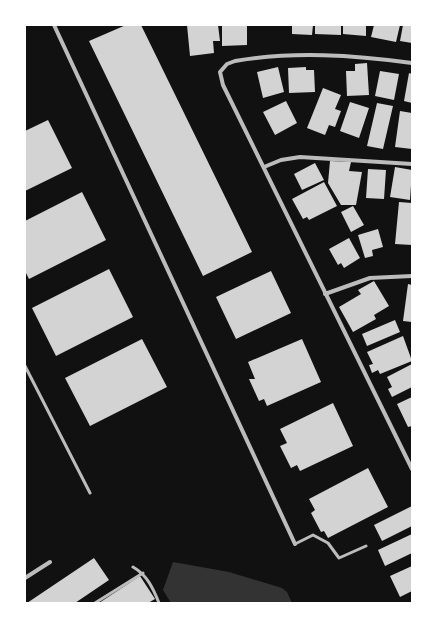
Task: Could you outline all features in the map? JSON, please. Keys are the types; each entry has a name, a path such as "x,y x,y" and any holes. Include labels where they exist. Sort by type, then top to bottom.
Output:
{"street":[{"path":"54,25 295,544"},
{"path":"412,63 371,57 304,54 235,61 222,68 220,72 223,85 412,469"},
{"path":"264,167 281,160 300,157 412,164"},
{"path":"325,294 370,278 412,276"},
{"path":"25,578 50,562"}],"lane":[{"path":"25,366 90,492"},
{"path":"295,544 313,535 328,543 339,558 366,546"},
{"path":"133,567 143,572 152,586 159,603"},
{"path":"95,603 143,572"}],"shaded area":[{"path":"173,562 229,572 282,588 287,592 292,603 171,603 163,590"}],"building":[{"path":"126,25 141,25 252,252 203,276 89,41"},
{"path":"187,25 218,25 220,41 213,41 214,53 190,56"},
{"path":"222,25 247,25 247,45 222,46"},
{"path":"292,25 313,25 312,35 292,34"},
{"path":"315,25 341,25 341,35 315,34"},
{"path":"343,25 366,25 366,36 343,34"},
{"path":"374,25 400,25 396,42 371,37"},
{"path":"403,25 412,25 412,43 400,41"},
{"path":"367,63 369,95 347,96 346,71 355,71 355,64"},
{"path":"278,67 284,92 263,98 257,72"},
{"path":"306,67 306,70 314,70 315,92 289,93 288,68"},
{"path":"380,71 399,74 394,100 375,96"},
{"path":"409,73 412,74 412,103 404,101"},
{"path":"323,88 341,95 335,109 341,111 335,127 329,125 325,135 307,128"},
{"path":"286,101 297,123 275,135 263,112"},
{"path":"350,102 369,108 359,138 340,131"},
{"path":"377,103 393,106 383,149 367,146"},
{"path":"400,111 412,113 412,149 395,147"},
{"path":"48,120 72,168 25,191 25,131"},
{"path":"330,161 351,162 349,171 362,172 356,205 341,205 328,183"},
{"path":"315,163 324,180 302,190 294,174"},
{"path":"395,167 412,170 410,200 390,197"},
{"path":"368,169 386,170 384,199 366,198"},
{"path":"324,182 337,206 309,220 307,217 303,219 292,199"},
{"path":"82,192 106,240 29,279 25,271 25,221"},
{"path":"399,202 412,203 412,245 395,244"},
{"path":"353,206 364,225 351,232 341,212"},
{"path":"378,229 383,247 372,250 373,256 365,258 358,235"},
{"path":"349,238 360,258 344,268 341,263 338,265 329,249"},
{"path":"109,269 133,317 56,356 32,308"},
{"path":"271,271 291,313 236,339 216,297"},
{"path":"374,281 389,306 374,315 376,319 353,332 339,307 361,294 358,290"},
{"path":"408,284 412,285 412,322 403,321"},
{"path":"395,320 400,332 367,346 362,334"},
{"path":"403,336 412,361 380,374 378,370 372,373 369,365 373,364 367,352"},
{"path":"142,339 167,387 90,426 65,378"},
{"path":"302,339 321,382 267,406 264,399 259,401 249,379 255,379 248,362"},
{"path":"412,364 412,387 392,397 388,389 392,387 387,377"},
{"path":"412,397 412,426 408,427 397,404"},
{"path":"333,403 353,446 300,471 297,465 291,468 280,446 287,443 280,429"},
{"path":"368,468 388,507 328,538 324,531 321,532 311,513 315,510 309,499"},
{"path":"412,506 412,526 382,541 374,525"},
{"path":"412,534 412,553 385,566 378,550"},
{"path":"94,558 109,580 75,603 27,603"},
{"path":"412,566 412,591 400,597 390,576"},
{"path":"140,576 155,599 148,603 99,603"}]}
